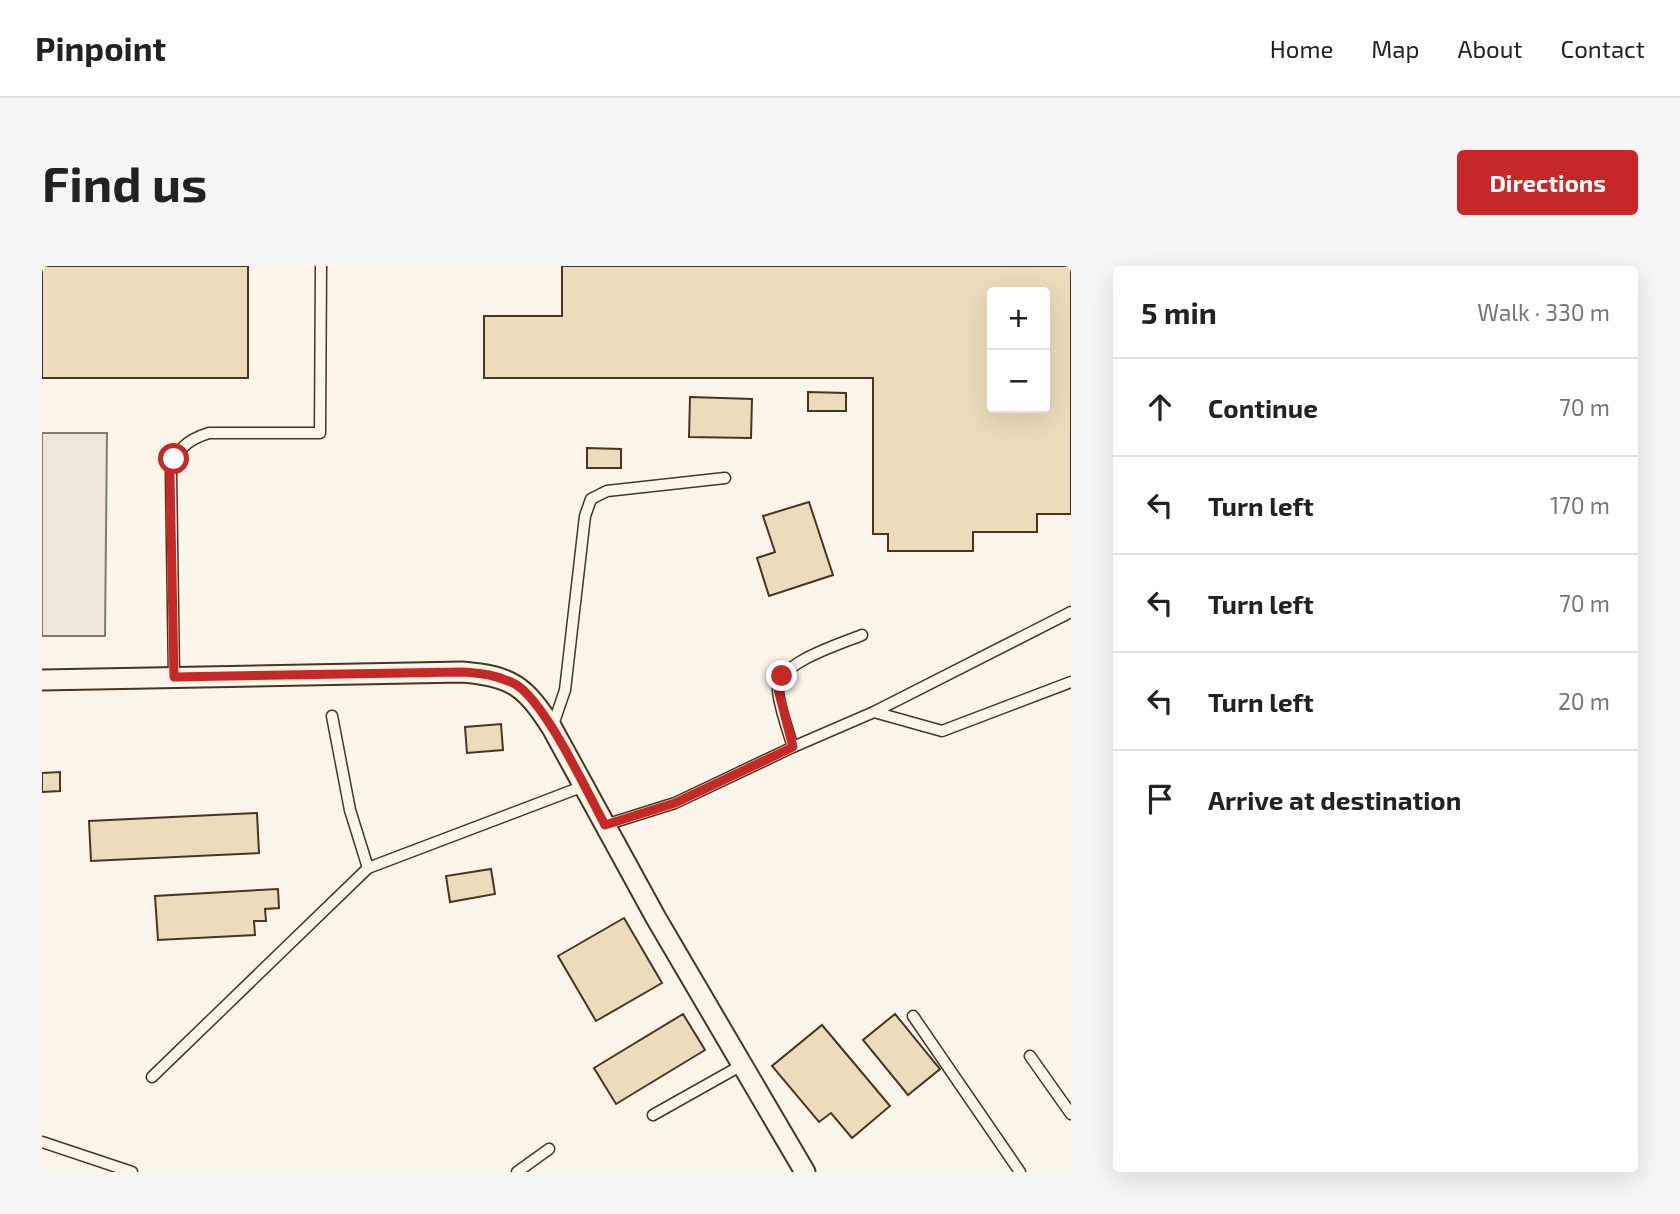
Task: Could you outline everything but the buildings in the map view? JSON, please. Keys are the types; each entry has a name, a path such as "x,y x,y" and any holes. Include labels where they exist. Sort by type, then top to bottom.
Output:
{"street":[{"path":"42,680 462,672 491,674 516,685 535,702 552,728 656,918 805,1172"}],"lane":[{"path":"174,677 170,473 174,459 182,446 209,433 320,433 321,266"},
{"path":"552,728 565,690 585,516 591,499 607,491 726,478"},
{"path":"605,825 675,803 874,712 1071,612"},
{"path":"793,747 778,689 782,676 791,666 862,635"},
{"path":"874,712 942,731 1071,682"},
{"path":"332,716 349,810 369,868"},
{"path":"152,1077 369,868 584,786"},
{"path":"913,1016 1020,1172"},
{"path":"1030,1056 1071,1114"},
{"path":"653,1115 742,1065"},
{"path":"42,1142 132,1172"},
{"path":"517,1172 549,1149"}],"shaded area":[{"path":"42,433 107,433 105,636 42,636"}],"route":[{"path":"174,459 170,473 174,677 462,672 491,674 516,685 535,702 605,825 675,803 793,747 778,689 782,676"}]}
